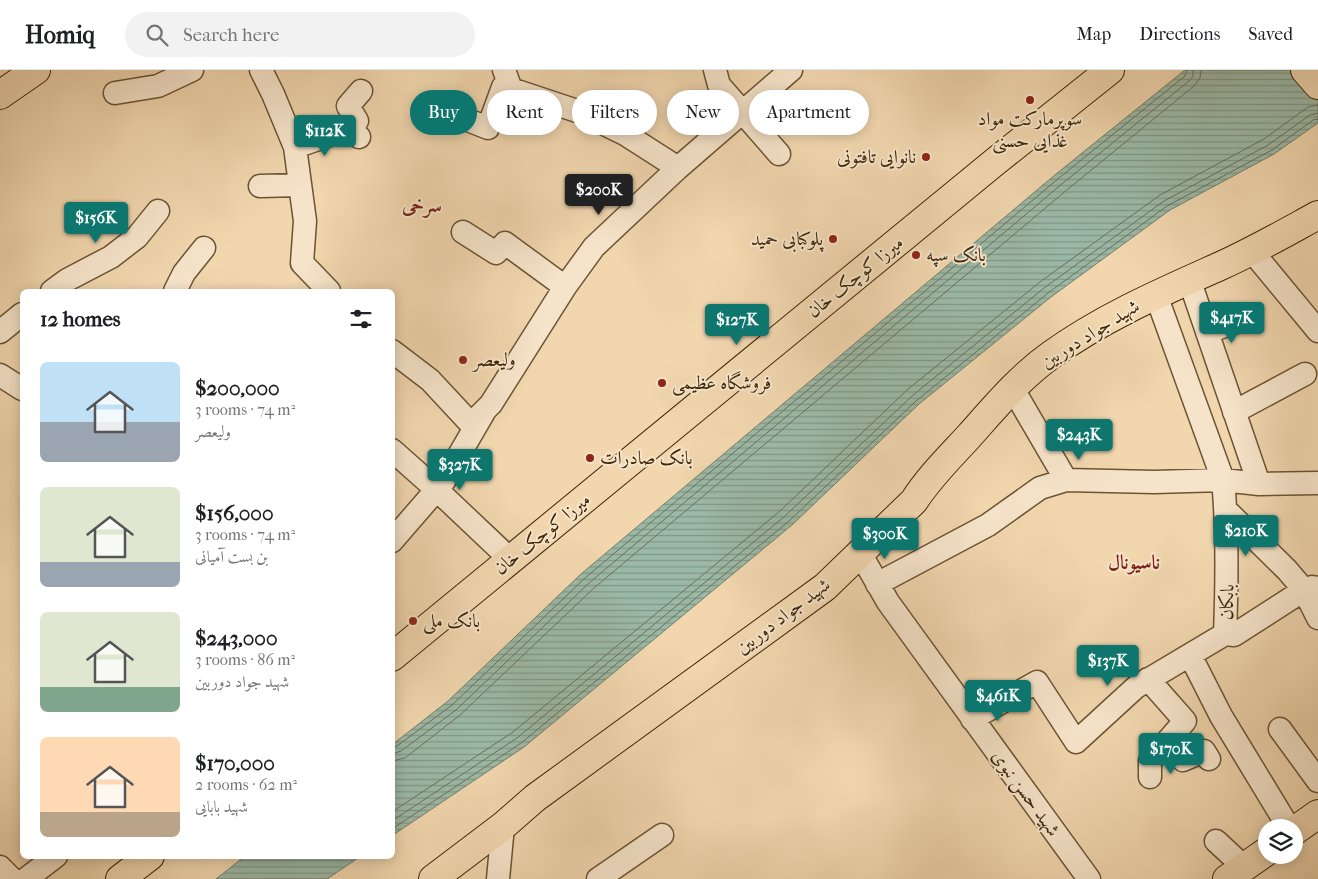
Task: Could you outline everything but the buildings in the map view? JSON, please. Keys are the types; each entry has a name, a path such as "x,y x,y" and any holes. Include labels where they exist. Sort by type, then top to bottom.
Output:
{"main road":[{"path":"0,95 36,70"},
{"name":"میرزا کوچک خان","path":"395,655 996,161 1110,70"},
{"path":"1305,70 1318,85"},
{"name":"شهید جواد دوربین","path":"433,879 503,826 535,798 825,586 914,501 924,486 1013,389 1049,356 1130,307 1316,219"},
{"path":"1303,825 1318,814"},
{"path":"120,879 146,859"}],"street":[{"path":"115,93 158,86 192,70"},
{"path":"261,70 273,94 294,147 305,221 302,264 327,289"},
{"path":"715,70 719,85 779,154"},
{"path":"395,538 444,482 478,417 491,404 565,287 594,247 678,168 791,70"},
{"path":"477,124 488,128 503,87 508,80 625,134 678,168"},
{"path":"294,147 353,133 357,121 348,106 361,91"},
{"path":"260,186 300,185"},
{"path":"55,289 67,280 111,257 137,236 158,211"},
{"path":"463,232 496,253 505,243 565,287"},
{"path":"176,289 184,273 204,248"},
{"path":"1252,250 1318,332"},
{"path":"1189,279 1259,484"},
{"name":"بابکان","path":"1156,295 1223,480 1228,575 1225,634"},
{"path":"0,332 20,316"},
{"path":"1207,332 1246,320"},
{"path":"395,353 478,417"},
{"path":"1234,412 1306,374"},
{"path":"0,375 20,388"},
{"path":"1013,389 1066,480"},
{"path":"395,453 511,560"},
{"path":"877,584 988,525 1040,488 1066,480 1154,482 1223,480 1259,484 1318,483"},
{"path":"1226,510 1287,570 1311,589 1318,618"},
{"name":"شهید حسن نبوی","path":"860,553 888,602 1089,879"},
{"path":"972,719 1037,682 1076,742 1136,686 1225,634 1234,635 1311,589"},
{"path":"1190,655 1221,716 1284,819"},
{"path":"1148,679 1185,721 1150,760 1150,777"},
{"path":"1280,728 1318,781"},
{"path":"1167,742 1183,760 1204,751 1209,759"},
{"path":"498,879 503,826"},
{"path":"598,879 662,835"},
{"path":"1216,841 1246,866"},
{"path":"26,879 52,859"},
{"path":"0,867 12,879"}],"water":[{"path":"1185,70 1318,70 1318,123 1274,154 1170,210 1051,297 919,404 792,525 524,747 395,834 395,742 448,701 581,574 1056,174"},
{"path":"241,859 357,859 327,879 216,879"}],"place":[{"name":"سوپرمارکت مواد غذایی حسنی","path":"1030,100"},
{"name":"نانوایی تافتونی","path":"926,157"},
{"name":"پلوکبابی حمید","path":"833,239"},
{"name":"بانک سپه","path":"916,255"},
{"name":"ولیعصر","path":"463,360"},
{"name":"فروشگاه عظیمی","path":"662,383"},
{"name":"بانک صادرات","path":"590,458"},
{"name":"بانک ملی","path":"413,621"}],"district":[{"name":"سرخی","path":"422,205"},
{"name":"ناسیونال","path":"1134,562"}]}
